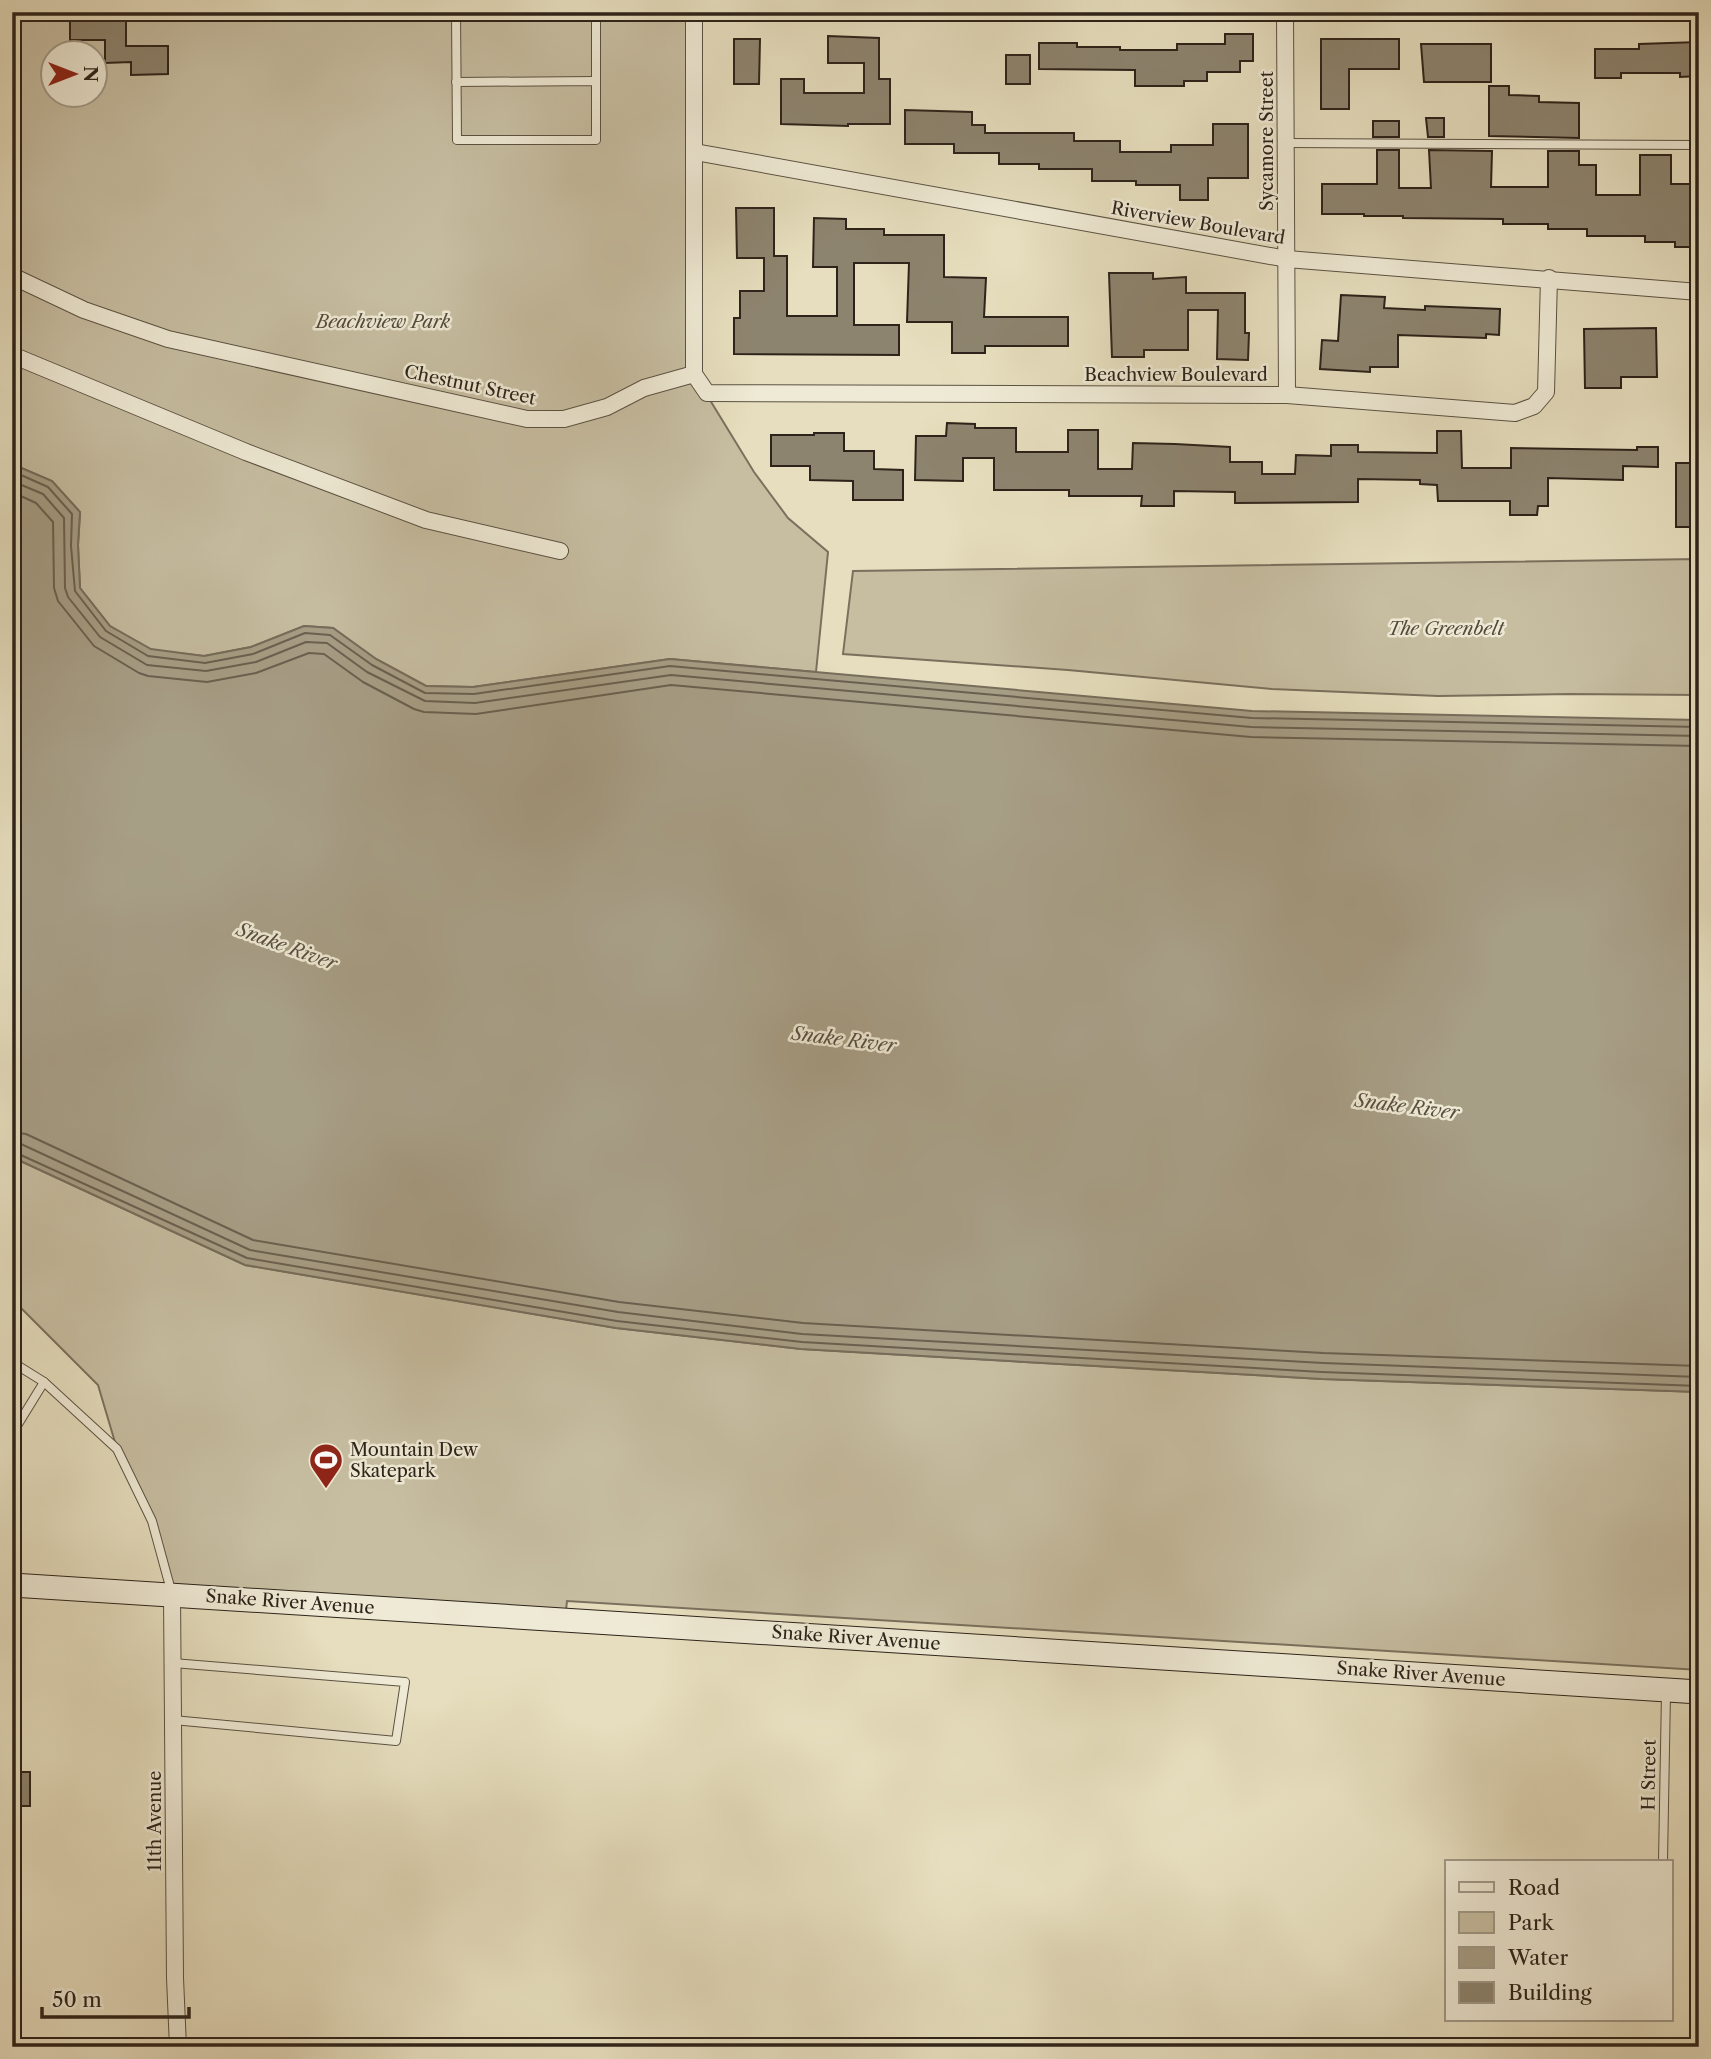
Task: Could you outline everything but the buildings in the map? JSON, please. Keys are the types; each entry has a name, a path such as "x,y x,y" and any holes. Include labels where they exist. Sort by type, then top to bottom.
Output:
{"main road":[{"name":"Snake River Avenue","path":"12,1585 1699,1692"}],"street":[{"path":"694,12 694,374"},
{"name":"Sycamore Street","path":"1285,12 1287,395"},
{"name":"Riverview Boulevard","path":"695,152 1287,259 1699,292"},
{"name":"Chestnut Street","path":"12,276 84,310 168,339 527,419 564,419 607,407 644,388 694,374"},
{"name":"Beachview Boulevard","path":"694,374 706,393 1287,395 1515,413 1534,406 1546,392 1549,278"},
{"path":"12,355 246,452 426,520 560,551"},
{"name":"11th Avenue","path":"172,1595 178,2047"}],"lane":[{"path":"456,12 457,140 596,140 596,12"},
{"path":"456,82 596,81"},
{"path":"1286,144 1699,145"},
{"path":"12,1362 44,1382 117,1449 152,1521 172,1595"},
{"path":"12,1434 44,1382"},
{"path":"173,1663 405,1682 396,1741 173,1720"},
{"name":"H Street","path":"1663,1860 1666,1690"}],"green space":[{"name":"Beachview Park","path":"12,12 694,12 694,374 754,472 788,518 828,552 816,672 670,659 473,687 426,686 376,659 333,628 304,626 251,647 204,656 151,650 110,626 80,588 80,512 52,481 12,464"},
{"name":"The Greenbelt","path":"1699,559 1699,695 1438,696 1272,689 1068,670 843,654 853,571"},
{"path":"12,1157 245,1265 616,1328 801,1349 1322,1379 1699,1392 1699,1670 567,1601 565,1620 172,1595 152,1521 117,1449 98,1385 12,1299"}],"water":[{"name":"Snake River","path":"12,464 52,481 80,512 80,588 110,626 151,649 204,656 251,647 304,626 333,628 376,659 426,686 473,687 670,659 1252,711 1699,720 1699,1392 1322,1379 801,1349 616,1328 245,1265 12,1157"}],"place":[{"name":"Mountain Dew Skatepark","path":"326,1490"}]}
